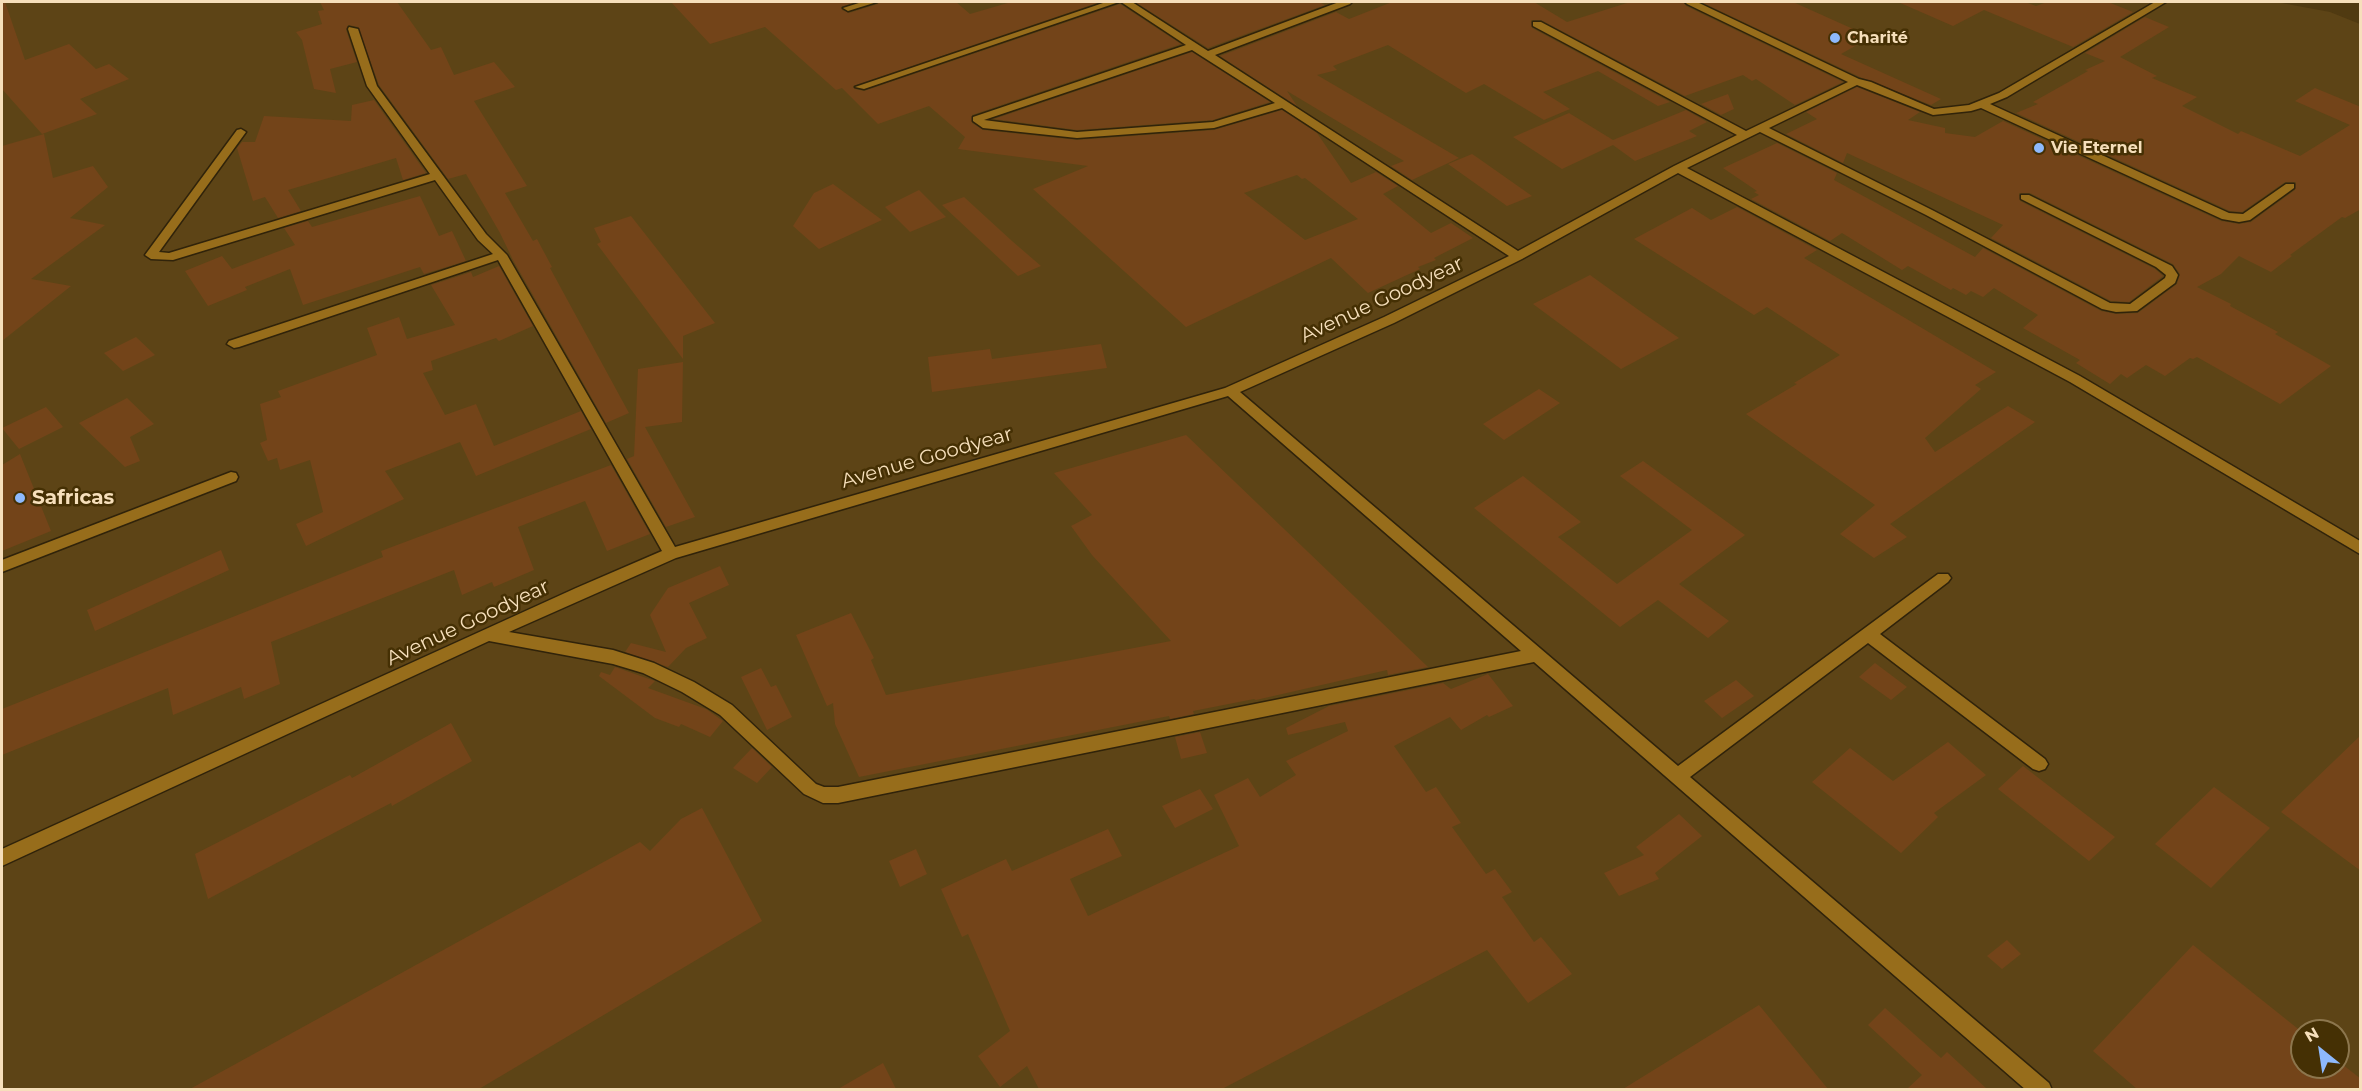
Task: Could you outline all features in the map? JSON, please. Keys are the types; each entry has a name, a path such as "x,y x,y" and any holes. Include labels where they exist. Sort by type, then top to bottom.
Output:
{"street":[{"path":"848,8 872,2"},
{"path":"860,87 1114,2"},
{"path":"1126,2 1518,256"},
{"path":"1206,55 1347,2"},
{"path":"1690,2 1856,82 1867,84 1934,112 1971,108 2003,95 2161,2"},
{"path":"1537,24 1753,132 1930,213 2106,306 2133,308 2171,280 2172,275 2168,269 2160,264 2025,197"},
{"path":"353,29 372,86 482,237 501,255 671,554"},
{"path":"1193,46 977,119 983,125 1077,135 1214,125 1285,104"},
{"name":"Avenue Goodyear","path":"2,858 581,592 671,554 1230,391 1389,320 1518,256 1678,168 1856,82"},
{"path":"1982,104 2226,216 2239,219 2246,217 2290,186"},
{"path":"241,132 151,255 169,257 436,176"},
{"path":"1678,168 2075,379 2361,548"},
{"path":"234,344 501,255"},
{"path":"1230,391 2042,1089"},
{"path":"2,566 231,477"},
{"path":"1678,776 1943,578"},
{"path":"1868,634 2039,764"},
{"path":"490,635 613,657 648,668 688,687 726,710 810,789 823,795 850,792 1537,655"}],"shaded area":[{"path":"2,2 2276,2 2330,12 2360,24 2360,1089 2,1090"}],"building":[{"path":"5,2 25,60 69,44 96,69 109,64 129,79 80,99 97,114 42,134 2,89 2,3"},
{"path":"320,2 397,2 431,50 441,47 454,75 494,62 515,87 474,101 527,186 505,193 533,241 537,239 552,267 550,268 629,413 606,423 466,174 448,179 379,85 358,27 348,25 346,30 357,62 330,69 336,93 314,89 302,40 296,32 322,24 318,11 324,10"},
{"path":"671,2 856,2 841,7 849,13 879,2 956,2 970,14 1011,2 1100,2 853,86 855,89 864,91 1120,4 1181,44 972,115 972,123 983,130 1077,140 1214,130 1282,110 1317,133 1351,183 1376,172 1398,186 1383,194 1431,233 1451,223 1473,238 1434,258 1436,260 1418,267 1420,269 1368,293 1331,258 1186,327 1033,189 1088,166 958,149 965,137 929,106 878,124 842,88 836,90 765,27 710,44","holes":["1297,175 1302,179 1305,178 1358,219 1305,240 1244,193"]},
{"path":"1135,2 1319,2 1325,5 1208,48"},
{"path":"1392,2 1534,2 1567,22 1630,2 1683,2 1686,6 1843,82 1795,105 1756,79 1752,81 1743,75 1685,96 1541,20 1531,20 1532,28 1670,102 1658,106 1598,71 1543,92 1570,109 1544,120 1484,84 1466,93 1388,45 1333,66 1337,70 1317,75 1459,158 1412,180 1391,166 1404,161 1287,91 1297,106 1220,56 1336,12 1349,19"},
{"path":"1701,2 1793,2 1871,37 1841,54 1941,99 1931,105 1860,77"},
{"path":"1898,2 2025,2 2036,6 2047,2 2108,2 2133,12 2073,47 1984,10 1953,26"},
{"path":"2145,17 2169,27 2120,57 2157,76 2152,78 2197,97 2182,106 2238,134 2241,131 2300,156 2350,125 2295,101 2315,88 2361,107 2361,209 2345,218 2342,217 2290,255 2292,256 2271,272 2239,256 2221,274 2197,287 2231,304 2230,306 2278,332 2275,334 2331,366 2280,404 2197,357 2190,358 2165,376 2146,365 2127,378 2121,374 2110,384 2076,363 2080,360 2023,328 2038,315 1994,288 1983,297 1971,291 1966,295 1953,288 1951,290 1908,266 1902,270 1842,233 1830,241 1751,199 1759,195 1754,192 1757,191 1723,168 1777,143 1837,173 1834,180 1975,257 1983,248 2101,311 2116,314 2138,313 2177,284 2180,274 2173,264 2030,193 2019,193 2020,201 2155,269 2163,276 2129,302 2111,301 1991,238 2003,225 1847,153 1843,163 1786,134 1817,119 1806,112 1857,87 1920,112 1908,120 1945,128 1945,133 1975,137 2003,121 2221,221 2239,224 2251,222 2295,190 2296,182 2285,182 2242,212 2230,211 2016,113 2038,104 2033,102 2088,71 2085,70 2105,61 2085,53"},
{"path":"1192,52 1270,102 1213,120 1077,130 994,119"},
{"path":"1728,94 1734,109 1721,115 1701,104"},
{"path":"374,100 426,173 403,180 396,158 288,190 301,211 278,218 265,197 253,201 237,148 242,142 255,142 264,116 351,121 352,105"},
{"path":"1686,110 1707,122 1689,131 1697,136 1635,161 1613,145 1562,169 1513,137 1569,113 1613,140"},
{"path":"44,134 53,178 93,166 108,187 70,218 105,225 31,279 71,286 2,341 2,146"},
{"path":"1472,154 1532,196 1507,206 1448,164"},
{"path":"833,184 882,220 819,249 793,226 814,193"},
{"path":"919,190 946,217 910,232 885,207"},
{"path":"420,196 439,236 452,231 466,261 424,274 420,267 303,305 290,269 245,287 247,290 208,306 185,271 222,256 232,269 295,245 284,228 308,221 312,227"},
{"path":"964,197 1041,266 1018,276 942,205"},
{"path":"1737,207 1817,250 1804,258 1996,372 1975,385 1981,389 1925,438 1935,452 2008,406 2035,422 1890,524 1907,537 1874,558 1840,534 1875,505 1746,414 1840,355 1767,307 1754,315 1634,239 1692,208 1711,220"},
{"path":"631,216 715,323 683,336 683,359 597,244 601,242 594,228"},
{"path":"499,266 533,326 499,341 496,338 431,361 433,370 423,373 445,415 476,404 494,446 581,411 591,429 476,476 460,442 385,471 404,499 306,546 296,524 323,512 310,460 280,470 277,458 268,461 260,443 267,440 260,404 281,397 278,391 377,355 367,328 399,317 407,339 455,325 431,285 471,272 473,277"},
{"path":"1590,275 1679,338 1621,369 1533,304"},
{"path":"136,337 155,355 123,371 104,353"},
{"path":"1101,344 1107,368 932,392 928,357 990,349 992,359"},
{"path":"683,362 682,422 645,427 695,517 666,527 627,459 634,456 638,369"},
{"path":"1539,389 1560,403 1504,440 1483,424"},
{"path":"127,398 154,424 130,437 140,461 125,467 79,423"},
{"path":"46,407 63,427 19,449 2,428"},
{"path":"1186,435 1428,667 1388,675 1387,670 1256,700 1193,711 1194,714 1170,719 1169,716 859,777 835,724 833,703 827,706 796,635 851,613 874,658 871,660 886,695 1171,641 1092,555 1071,526 1092,515 1054,473"},
{"name":"Safricas","path":"20,454 51,531 2,551 2,465"},
{"path":"1643,461 1745,535 1679,584 1729,621 1708,638 1658,600 1620,627 1474,508 1523,476 1581,522 1558,537 1617,584 1692,530 1620,476"},
{"path":"611,465 650,534 607,551 585,501 518,527 534,570 494,587 492,582 462,595 454,570 271,642 280,684 244,699 241,687 173,715 168,688 2,755 2,709 383,557 381,551"},
{"path":"221,550 229,570 95,631 87,610"},
{"path":"720,566 729,585 689,603 707,638 686,648 668,667 625,652 631,643 666,652 650,615 668,588"},
{"path":"1875,663 1907,687 1891,700 1859,677"},
{"path":"615,667 655,681 648,688 706,709 723,721 710,737 681,724 679,727 655,718 599,676 601,672 610,675"},
{"path":"761,668 771,687 776,685 792,717 767,730 741,677"},
{"path":"1488,674 1513,706 1489,717 1487,715 1461,730 1450,717 1394,746 1426,792 1436,787 1461,823 1452,827 1486,874 1495,869 1512,892 1502,897 1534,942 1541,937 1572,974 1528,1003 1487,950 1222,1089 1039,1089 1027,1066 1000,1087 978,1056 1010,1031 968,934 962,937 941,889 1006,859 1012,871 1108,829 1122,856 1070,879 1088,916 1239,846 1214,795 1248,778 1260,797 1296,775 1286,761 1348,731 1345,722 1288,735 1286,728 1329,706 1443,683 1451,689"},
{"path":"1736,680 1754,696 1722,718 1704,701"},
{"path":"451,723 472,761 392,806 391,803 208,899 195,854 350,775 352,778"},
{"path":"1200,732 1207,753 1181,759 1175,737"},
{"path":"2361,735 2361,871 2281,812"},
{"path":"1948,742 1986,775 1934,813 1938,817 1901,853 1812,782 1850,748 1893,781"},
{"path":"752,748 772,767 757,783 733,768"},
{"path":"2023,766 2115,837 2089,861 1998,789"},
{"path":"2214,787 2270,828 2211,888 2155,844"},
{"path":"1200,789 1213,809 1175,828 1162,806"},
{"path":"702,808 762,921 479,1089 190,1089 640,842 650,851 681,819"},
{"path":"1679,814 1702,836 1655,873 1659,879 1619,896 1604,873 1644,855 1636,847"},
{"path":"916,849 927,874 900,887 889,861"},
{"path":"2007,940 2021,954 2002,969 1987,956"},
{"path":"2193,945 2290,1022 2290,1079 2350,1079 2350,1070 2361,1079 2361,1089 2137,1089 2093,1051"},
{"path":"1759,1005 1828,1089 1623,1089"},
{"path":"1885,1008 1941,1058 1947,1052 1987,1089 1907,1089 1922,1075 1868,1025"},
{"path":"883,1063 896,1089 838,1089"}],"place":[{"name":"Charité","path":"1835,38"},
{"name":"Vie Eternel","path":"2039,148"},
{"name":"Safricas","path":"20,498"}]}
